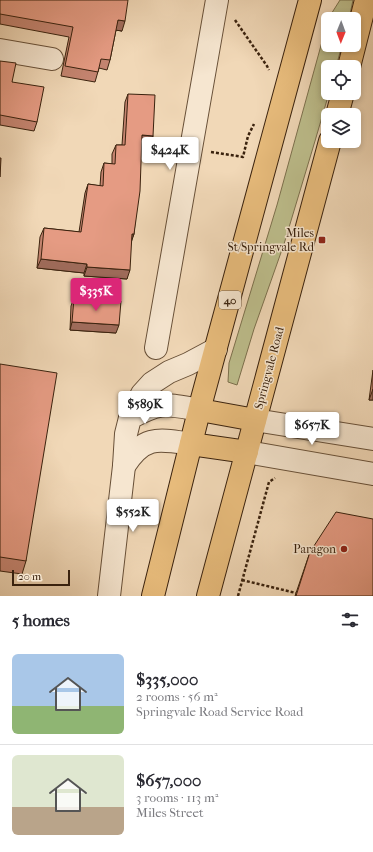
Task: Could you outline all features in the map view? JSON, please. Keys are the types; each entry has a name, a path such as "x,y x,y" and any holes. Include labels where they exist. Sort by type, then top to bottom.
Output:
{"highway":[{"name":"40","path":"153,596 216,349 310,0"},
{"path":"352,60 366,0"},
{"name":"Springvale Road","path":"208,596 328,148"},
{"path":"200,410 255,420"},
{"path":"191,444 247,452"}],"street":[{"path":"156,348 218,0"},
{"path":"0,50 52,59"},
{"path":"108,596 124,466 126,434 130,418 142,394 152,383 169,372 216,349"},
{"path":"130,418 151,407 161,405 200,410"},
{"path":"255,420 373,439"},
{"path":"124,466 139,447 153,440 163,439 191,444"},
{"path":"247,452 373,474"}],"path":[{"path":"233,18 268,66 269,72"},
{"path":"191,148 243,157 248,136 255,121"},
{"path":"238,596 269,482"},
{"path":"242,580 296,593"}],"green space":[{"path":"340,0 353,0 350,12 332,12"},
{"path":"321,45 321,52 340,52 338,60 321,60 321,100 327,100 325,108 321,108 321,120 284,244 254,329 237,385 228,382 229,363 277,205"}],"building":[{"path":"0,0 128,0 125,21 118,20 110,60 101,59 98,72 65,66 73,27 0,14"},
{"path":"0,61 16,63 12,82 44,87 37,122 0,115"},
{"path":"128,94 155,95 153,136 142,135 140,191 134,234 132,234 130,270 87,267 87,264 41,259 44,228 81,232 88,184 103,186 104,163 115,164 116,145 125,145"},
{"path":"74,298 121,301 119,325 72,322"},
{"path":"0,364 57,373 26,561 0,557"},
{"name":"Paragon","path":"336,512 373,519 373,596 296,596 310,552"}],"place":[{"name":"Miles St/Springvale Rd","path":"322,240"},
{"name":"Paragon","path":"344,549"}]}
